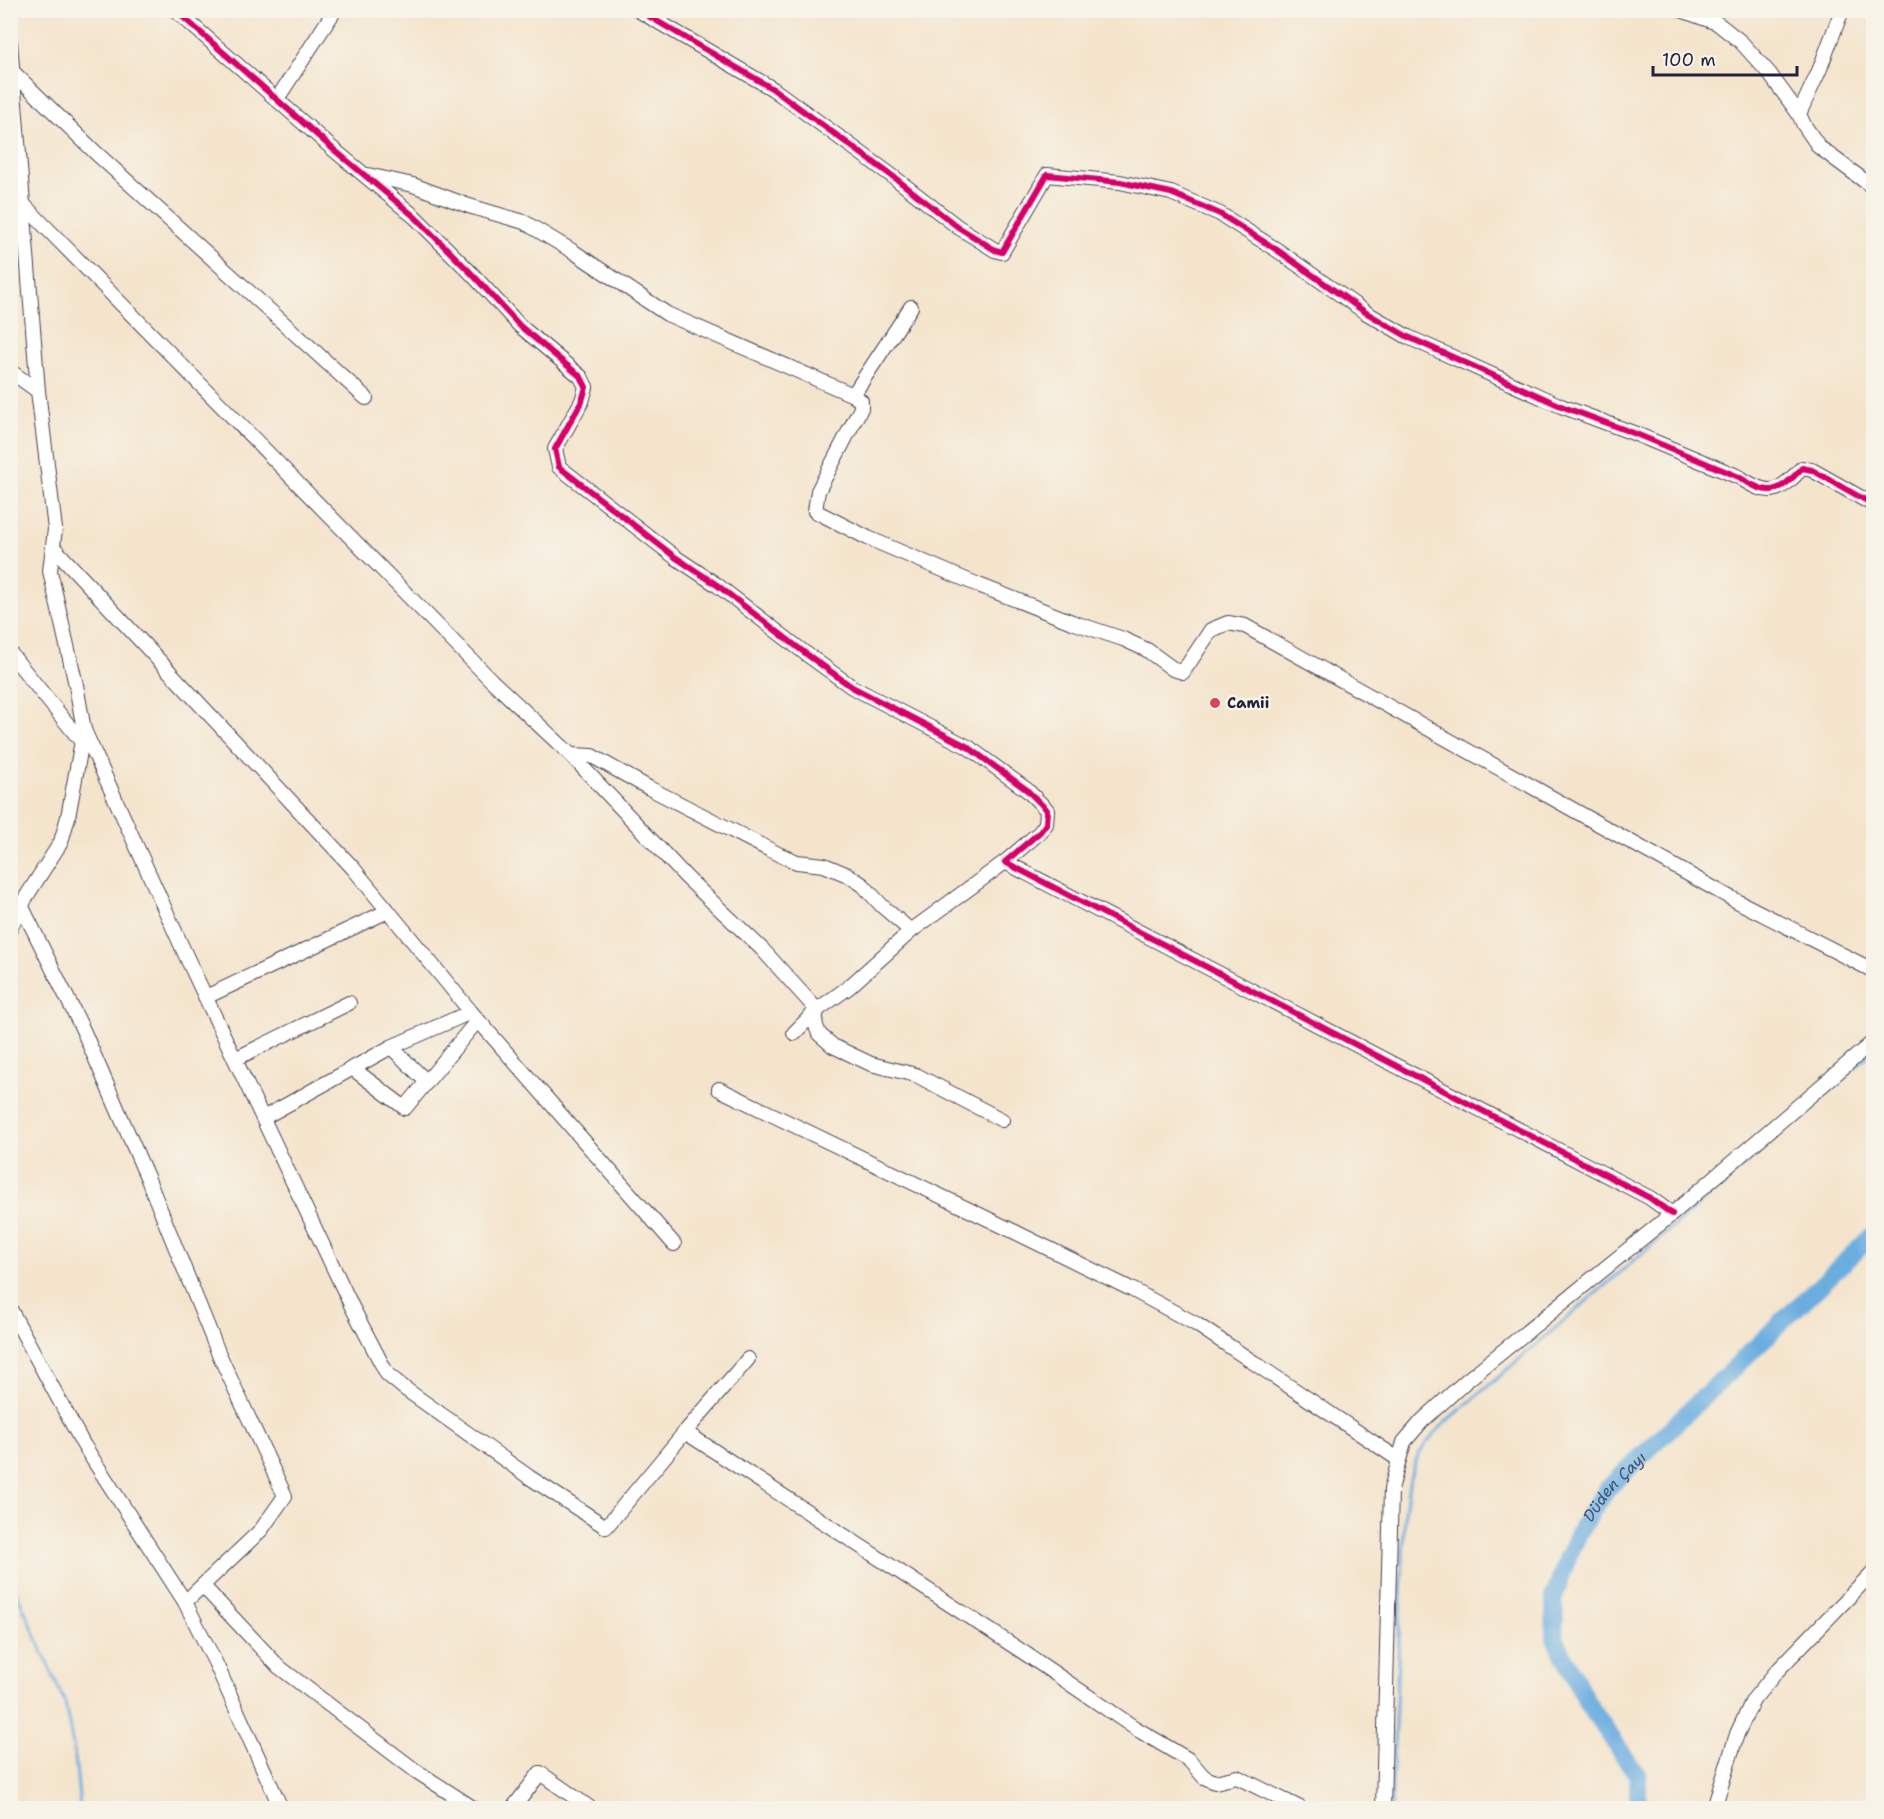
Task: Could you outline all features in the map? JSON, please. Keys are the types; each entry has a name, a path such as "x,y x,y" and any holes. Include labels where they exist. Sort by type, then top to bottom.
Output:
{"street":[{"path":"175,10 415,217 520,326 581,377 586,387 582,401 555,449 560,467 675,557 717,585 852,687 968,747 1027,790 1047,810 1046,824 1040,832 1005,862 911,931 849,987 817,1010 794,1033"},
{"path":"277,99 335,10"},
{"path":"639,10 662,16 773,89 958,227 995,250 1002,252 1047,175 1120,182 1171,193 1220,214 1277,250 1365,312 1408,337 1561,406 1636,434 1738,477 1753,487 1769,491 1786,486 1802,468 1812,470 1874,505"},
{"path":"1682,10 1717,23 1741,42 1769,73 1799,114 1819,147 1874,188"},
{"path":"1799,114 1819,71 1842,10"},
{"path":"10,42 38,391 55,529 50,571 76,685 83,736 61,842 10,929"},
{"path":"14,73 96,153 366,398"},
{"path":"363,173 412,185 469,206 524,222 668,314 853,395 861,401 861,408 818,491 815,511 868,538 976,584 1131,643 1147,650 1173,669 1183,672 1211,630 1228,623 1245,626 1731,898 1874,971"},
{"path":"24,205 484,672 571,755 686,878 762,950 817,1010"},
{"path":"853,395 911,307"},
{"path":"10,371 38,391"},
{"path":"53,548 353,868 474,1016 674,1244"},
{"path":"10,653 83,736 352,1307 387,1374 528,1477 606,1527 748,1359"},
{"path":"571,755 592,756 649,789 780,855 797,861 838,869 863,885 882,906 911,931"},
{"path":"1005,862 1650,1198 1672,1214"},
{"path":"22,907 83,1030 218,1352 285,1496 261,1530 185,1602"},
{"path":"206,997 388,911"},
{"path":"235,1059 350,1003"},
{"path":"817,1010 815,1023 819,1034 834,1046 871,1064 916,1074 1002,1120"},
{"path":"263,1118 391,1047 474,1016"},
{"path":"352,1068 405,1108 427,1082 474,1016"},
{"path":"1383,1809 1391,1489 1404,1442 1466,1381 1672,1214 1874,1041"},
{"path":"391,1047 427,1082"},
{"path":"719,1089 1131,1289 1196,1324 1398,1460"},
{"path":"10,1309 83,1444 185,1602 215,1662 281,1809"},
{"path":"685,1432 1026,1654 1135,1728 1189,1760 1204,1777 1215,1782 1237,1777 1300,1809"},
{"path":"1714,1809 1737,1734 1753,1700 1777,1671 1874,1571"},
{"path":"203,1586 279,1667 416,1771 473,1809"},
{"path":"513,1809 540,1773 590,1809"}],"waterway":[{"path":"1391,1808 1405,1513 1411,1474 1426,1443 1445,1423 1874,1051"},
{"name":"Düden Çayı","path":"1638,1808 1638,1776 1588,1704 1555,1638 1554,1597 1568,1557 1584,1523 1607,1489 1874,1234"},
{"path":"10,1577 65,1703 75,1757 80,1808"}],"cycle path":[{"path":"175,10 333,149 415,217 520,326 581,377 586,387 582,401 555,449 559,467 675,557 717,585 852,687 968,747 1027,790 1047,810 1046,824 1040,832 1005,862 1650,1198 1672,1214"},
{"path":"638,10 773,89 958,227 995,250 1002,252 1047,175 1120,182 1171,193 1220,214 1277,250 1365,312 1408,337 1561,406 1636,434 1739,477 1758,488 1766,490 1779,488 1802,468 1812,470 1874,505"}],"place":[{"name":"Camii","path":"1215,703"}]}
